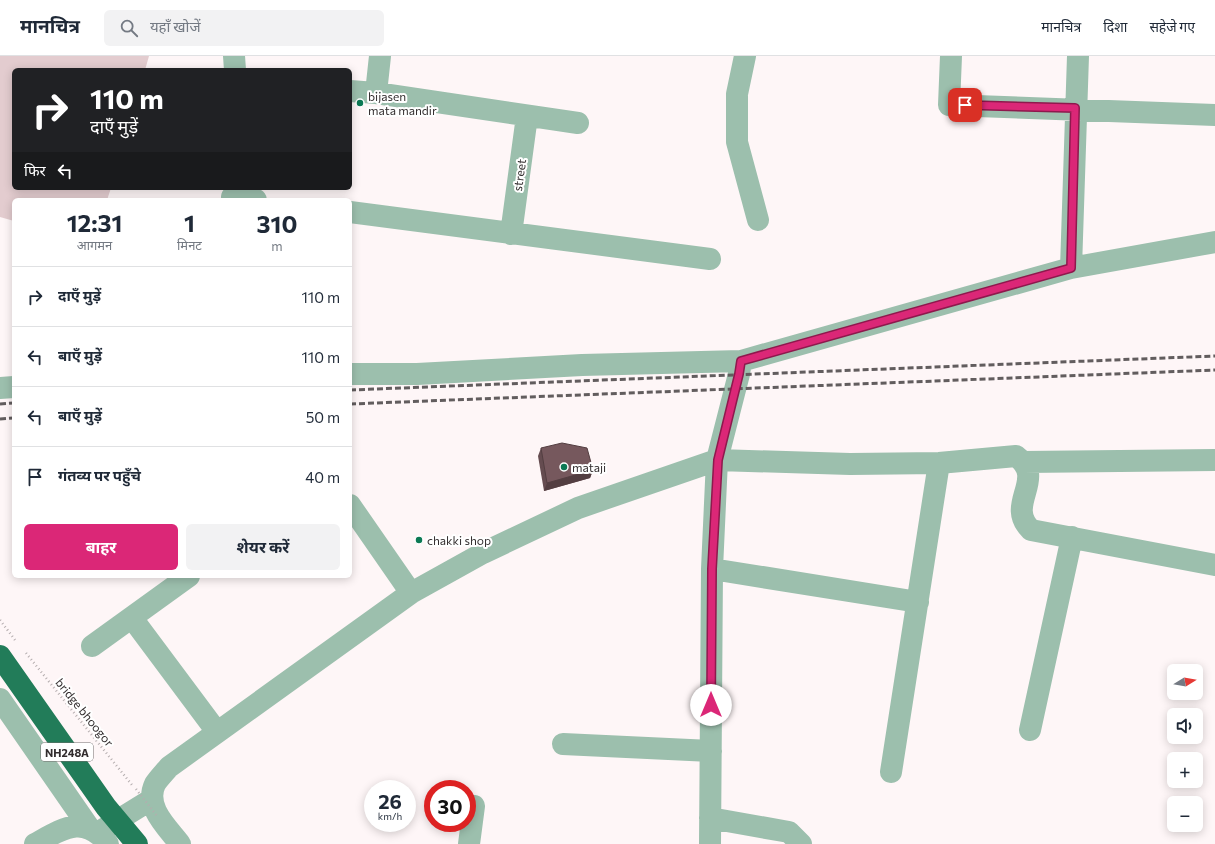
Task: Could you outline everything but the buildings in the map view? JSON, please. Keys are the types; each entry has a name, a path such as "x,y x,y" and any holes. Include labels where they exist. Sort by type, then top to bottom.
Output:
{"highway":[{"name":"NH248A","path":"0,656 106,807 137,844"}],"street":[{"path":"234,56 235,68"},
{"path":"364,89 371,56"},
{"path":"364,89 380,56"},
{"path":"745,56 737,94 737,142 758,220"},
{"path":"951,56 949,105 1075,108 1215,115"},
{"path":"1071,268 1075,108 1078,56"},
{"path":"364,89 578,123"},
{"name":"street","path":"511,234 527,116"},
{"path":"232,195 246,198"},
{"path":"352,212 710,259"},
{"path":"352,374 417,374 582,365 741,361 1071,268 1215,242"},
{"path":"710,844 712,569 718,460 741,361"},
{"path":"0,388 12,386"},
{"path":"180,844 156,812 154,807 155,785 169,768 411,593 483,553 578,508 718,460 850,464 939,463 1016,456 1024,462 1029,473 1021,511 1023,522 1031,530 1215,565"},
{"path":"1024,462 1215,460"},
{"path":"891,772 939,463"},
{"path":"352,509 411,593"},
{"path":"1030,730 1072,537"},
{"path":"712,569 918,602"},
{"path":"92,646 186,578"},
{"path":"132,618 217,732"},
{"path":"0,699 98,834"},
{"path":"563,744 711,751"},
{"path":"36,844 61,830 74,826 98,834 154,807"},
{"path":"710,818 789,832 801,844"},
{"path":"469,844 471,832"}],"path":[{"path":"0,620 17,642"},
{"name":"bridge bhoogor","path":"22,648 154,807"}],"shaded area":[{"path":"0,56 149,56 146,68 12,68 12,190 110,190 108,198 12,198 12,220 0,217"}],"railway":[{"path":"352,390 1215,356"},
{"path":"352,404 1215,370"},
{"path":"0,404 12,403"},
{"path":"0,419 12,418"}],"place":[{"name":"bijasen mata mandir","path":"360,103"},
{"name":"mataji","path":"564,467"},
{"name":"chakki shop","path":"419,540"}],"route":[{"path":"711,705 712,569 718,460 741,361 1071,268 1075,108 965,105"}]}
